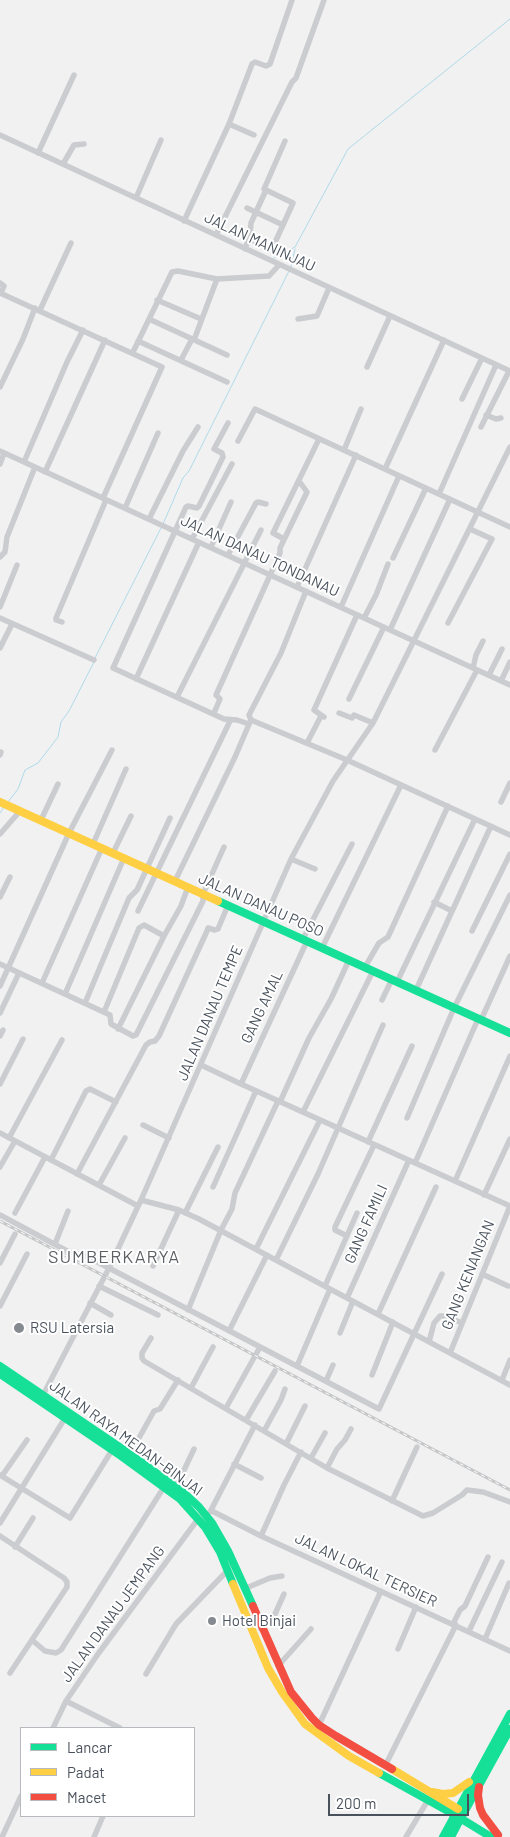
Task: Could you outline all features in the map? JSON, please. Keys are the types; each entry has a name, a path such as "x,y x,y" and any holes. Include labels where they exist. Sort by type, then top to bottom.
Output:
{"main road":[{"name":"JALAN DANAU POSO","path":"5,804 510,1033"},
{"name":"JALAN RAYA MEDAN-BINJAI","path":"0,1366 65,1418 180,1499 206,1515 227,1571 268,1668 282,1692 305,1724 349,1756 430,1796 497,1836"},
{"name":"JALAN RAYA MEDAN-BINJAI","path":"0,1374 42,1398 130,1454 176,1487 199,1507 212,1523 228,1551 291,1692 319,1725 430,1796"},
{"path":"451,1837 460,1813 510,1714"},
{"path":"430,1796 457,1791 478,1778 510,1729"},
{"path":"478,1778 480,1808 497,1836"},
{"path":"443,1837 460,1813"}],"street":[{"path":"184,221 229,124 252,64 255,62 266,66 270,64 292,0"},
{"path":"216,235 292,82 296,78 324,0"},
{"path":"38,153 74,75"},
{"path":"229,124 254,135"},
{"name":"JALAN MANINJAU","path":"0,135 510,371"},
{"path":"136,198 161,140"},
{"path":"245,249 250,225 285,141"},
{"path":"63,164 74,145 84,144"},
{"path":"266,190 293,203 266,258"},
{"path":"247,208 283,225"},
{"path":"248,239 270,249"},
{"path":"0,387 37,309 72,242"},
{"path":"133,352 170,274 174,271 217,280 270,276 277,264"},
{"path":"181,360 193,339 217,280"},
{"path":"0,283 4,286 1,294 160,364 163,368 105,499 56,618 56,620 62,622"},
{"path":"298,319 317,316 329,288"},
{"path":"157,300 201,319"},
{"path":"367,367 390,316"},
{"path":"149,319 227,355"},
{"path":"24,462 67,362 84,330"},
{"path":"45,472 105,340"},
{"path":"385,469 444,340"},
{"path":"138,341 227,382"},
{"path":"462,400 482,358"},
{"path":"439,494 496,365"},
{"path":"481,427 510,371"},
{"path":"238,441 255,409 510,527"},
{"path":"344,450 361,409"},
{"path":"486,415 496,419 501,418"},
{"path":"228,423 214,449 222,453 223,457 199,506 197,508 186,507 113,667 114,669 230,721 250,722 307,743 510,835"},
{"path":"150,519 183,451 198,427"},
{"path":"125,508 158,433"},
{"path":"284,539 273,533 319,439"},
{"name":"JALAN DANAU TEMPE","path":"42,1398 109,1268 141,1200 291,859 332,781 372,723 510,447"},
{"path":"0,464 2,452"},
{"name":"JALAN DANAU TONDANAU","path":"2,452 510,685"},
{"path":"297,587 356,456"},
{"path":"192,539 232,464"},
{"path":"0,557 5,552 7,537 35,467"},
{"path":"341,607 399,476"},
{"path":"214,714 220,699 216,695 284,539 307,492 299,481"},
{"path":"393,558 426,488"},
{"path":"349,699 388,629 450,499"},
{"path":"211,547 231,502"},
{"path":"228,555 256,503 266,504"},
{"path":"448,623 492,539 470,529"},
{"path":"177,697 260,530"},
{"path":"136,679 199,542"},
{"path":"364,618 376,595 388,564"},
{"path":"0,607 18,565"},
{"path":"175,881 235,757 250,722 250,716 281,652 306,591"},
{"path":"307,743 323,716 314,710 357,615"},
{"path":"0,618 94,660"},
{"path":"0,648 12,624"},
{"path":"435,750 475,669 476,655 483,642"},
{"path":"488,675 502,648"},
{"path":"501,681 510,662"},
{"path":"339,713 352,718 354,715 358,716 372,723"},
{"path":"138,911 230,721"},
{"path":"0,986 69,833 112,750"},
{"path":"93,844 126,769"},
{"path":"500,802 510,783"},
{"path":"41,820 58,784"},
{"path":"322,948 401,785"},
{"path":"365,967 379,943 388,937 448,806"},
{"path":"0,834 20,811"},
{"path":"114,853 131,816"},
{"path":"85,1003 130,898 137,890 170,818"},
{"path":"382,1000 394,981 475,819"},
{"path":"416,990 491,826"},
{"name":"GANG AMAL","path":"241,1084 305,940 352,844"},
{"path":"0,964 110,1015 111,1024 132,1036 138,1034 203,900 203,894 224,847"},
{"path":"42,984 102,848"},
{"path":"472,931 510,854"},
{"path":"64,994 124,858"},
{"path":"291,859 315,869"},
{"path":"0,897 10,877"},
{"path":"118,1028 181,906 188,887"},
{"path":"407,1118 454,1008 510,895"},
{"path":"434,902 452,911"},
{"path":"77,1174 146,1045 155,1041 158,1036 208,928 218,929 228,905"},
{"path":"104,1012 139,928 144,925 164,936"},
{"path":"415,1163 479,1019 510,956"},
{"path":"188,1310 233,1206 235,1193 309,1038 331,999 349,960"},
{"path":"303,1112 373,971"},
{"path":"0,1013 19,973"},
{"path":"276,1260 318,1174 383,1025"},
{"path":"0,1084 23,1039"},
{"path":"0,1167 62,1040"},
{"path":"347,1236 335,1230 335,1227 412,1046"},
{"path":"456,1182 510,1056"},
{"path":"202,1065 279,1102 510,1206"},
{"path":"15,1213 86,1091 90,1089 116,1102"},
{"path":"213,1187 256,1091"},
{"path":"256,1249 320,1120"},
{"path":"143,1125 169,1138"},
{"path":"0,1133 138,1206"},
{"path":"99,1185 125,1138"},
{"path":"484,1194 510,1139"},
{"path":"186,1213 218,1147"},
{"name":"GANG FAMILI","path":"340,1333 350,1299 409,1160"},
{"path":"378,1314 436,1187"},
{"path":"141,1200 179,1210 221,1230 510,1385"},
{"name":"GANG KENANGAN","path":"450,1353 510,1206"},
{"path":"154,1266 179,1210"},
{"path":"55,1244 68,1211"},
{"path":"297,1366 347,1236 358,1213"},
{"path":"0,1215 72,1253 84,1255 380,1409 442,1274"},
{"path":"0,1264 16,1234"},
{"path":"0,1306 27,1254"},
{"path":"229,1330 267,1255"},
{"path":"482,1274 508,1286"},
{"path":"99,1286 158,1316"},
{"path":"90,1303 111,1315"},
{"path":"429,1342 434,1323 440,1316 445,1316 462,1323"},
{"path":"372,1375 393,1322"},
{"path":"151,1338 142,1351 142,1358 327,1468 423,1516 442,1507 467,1490 483,1492 510,1502"},
{"path":"191,1388 213,1346"},
{"path":"226,1408 260,1347"},
{"path":"502,1380 510,1360"},
{"path":"326,1381 333,1365"},
{"path":"246,1420 275,1371"},
{"path":"130,1454 154,1411 160,1409 178,1380"},
{"path":"264,1431 281,1400 285,1388"},
{"path":"286,1444 305,1406"},
{"path":"0,1523 65,1418"},
{"name":"JALAN DANAU JEMPANG","path":"53,1727 66,1701 98,1654 206,1515 255,1425"},
{"path":"327,1468 335,1451 345,1440 351,1429"},
{"path":"311,1458 325,1433"},
{"path":"27,1440 1,1476 70,1518 112,1450"},
{"path":"392,1501 417,1447"},
{"path":"176,1487 194,1449"},
{"path":"261,1536 301,1452"},
{"path":"234,1464 261,1478"},
{"path":"32,1640 45,1651 56,1653 61,1650 164,1487"},
{"name":"JALAN LOKAL TERSIER","path":"206,1515 261,1536 510,1651"},
{"path":"15,1547 33,1518"},
{"path":"0,1536 64,1578 67,1582 67,1587 10,1673"},
{"path":"385,1766 488,1556"},
{"path":"469,1631 502,1562"},
{"path":"146,1674 176,1624 227,1571"},
{"path":"244,1588 270,1578 282,1576"},
{"path":"485,1639 509,1583"},
{"path":"319,1725 381,1591"},
{"path":"262,1629 275,1614 284,1594"},
{"path":"398,1649 416,1607"},
{"path":"278,1666 311,1629"},
{"path":"66,1701 118,1727"},
{"path":"406,1837 430,1796"},
{"path":"2,1837 20,1798"},
{"path":"94,1837 104,1817"}],"waterway":[{"path":"274,258 295,247 348,149 510,19"},
{"path":"291,267 295,249"},
{"path":"163,524 183,478 189,471 289,271"},
{"path":"95,658 161,528"},
{"path":"8,802 18,789 25,770 38,763 58,737 61,722 69,711 94,662"},
{"path":"0,813 4,807"}],"railway":[{"path":"0,1221 510,1490"}],"traffic: fast":[{"path":"218,901 510,1033"},
{"path":"0,1366 130,1454 184,1493 199,1507 212,1523 228,1551 253,1606"},
{"path":"0,1374 121,1456 180,1499 205,1527 220,1552 233,1584"},
{"path":"491,1837 455,1815 510,1714"},
{"path":"461,1818 510,1729"},
{"path":"379,1773 455,1815"},
{"path":"443,1837 455,1815"},
{"path":"451,1837 461,1818"}],"traffic: slow":[{"path":"0,802 218,901"},
{"path":"233,1584 268,1668 282,1692 305,1724 349,1756 379,1773"},
{"path":"392,1769 458,1809"},
{"path":"432,1792 453,1793 469,1782"}],"traffic: jam":[{"path":"253,1606 291,1692 312,1718 336,1736 392,1769"},
{"path":"479,1787 480,1808 498,1835"}],"place":[{"name":"RSU Latersia","path":"19,1328"},
{"name":"Hotel Binjai","path":"212,1621"}],"district":[{"name":"SUMBERKARYA","path":"114,1257"}]}
